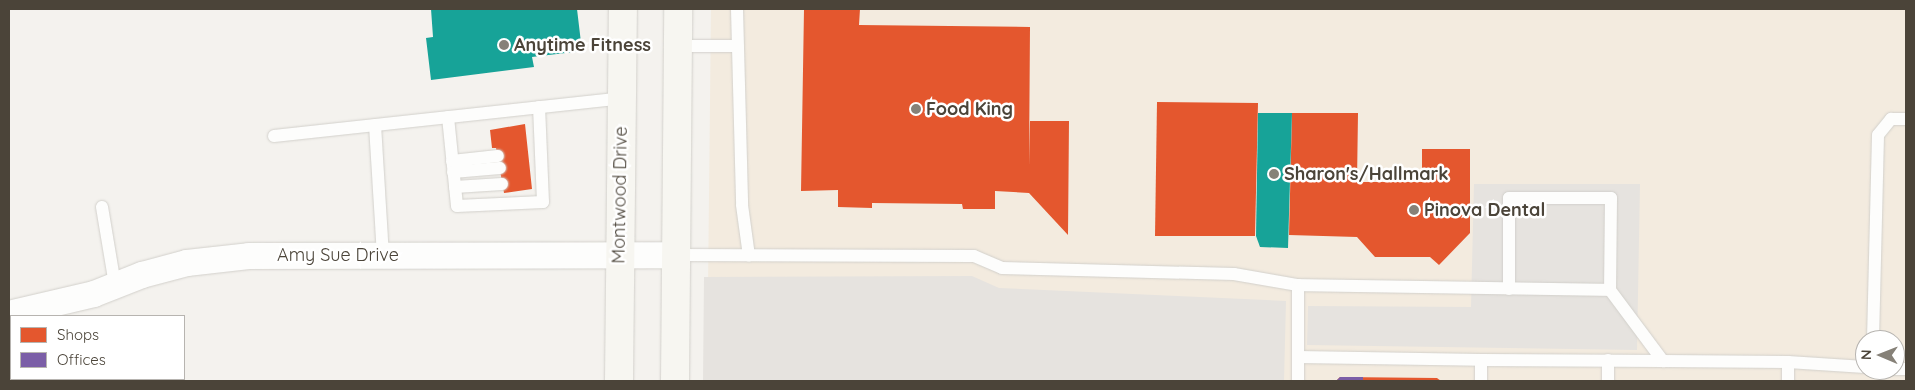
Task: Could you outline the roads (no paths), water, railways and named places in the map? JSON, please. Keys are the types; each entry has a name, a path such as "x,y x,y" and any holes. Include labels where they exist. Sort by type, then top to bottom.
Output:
{"main road":[{"name":"Montwood Drive","path":"619,381 623,9"},
{"path":"674,381 678,9"}],"street":[{"name":"Amy Sue Drive","path":"9,314 94,294 142,275 196,262 248,256 675,254"}],"lane":[{"path":"737,9 736,46 742,205 749,256"},
{"path":"677,46 736,46"},
{"path":"274,136 622,98"},
{"path":"448,117 457,206 543,202 537,180 535,151 539,107"},
{"path":"1874,330 1878,135 1891,119 1906,119"},
{"path":"375,125 384,255"},
{"path":"452,166 499,162"},
{"path":"455,187 502,184"},
{"path":"1509,289 1509,198 1611,198 1610,290 1663,361"},
{"path":"102,207 115,285"},
{"path":"675,254 749,256 974,256 1002,268 1234,274 1298,285 1610,290"},
{"path":"1298,285 1298,381"},
{"path":"1298,357 1788,362 1855,366"},
{"path":"1481,360 1481,381"},
{"path":"1608,360 1608,381"},
{"path":"1788,362 1788,381"}],"place":[{"name":"Anytime Fitness","path":"504,45"},
{"name":"Food King","path":"916,109"},
{"name":"Sharon's/Hallmark","path":"1274,174"},
{"name":"Pinova Dental","path":"1414,210"}]}
